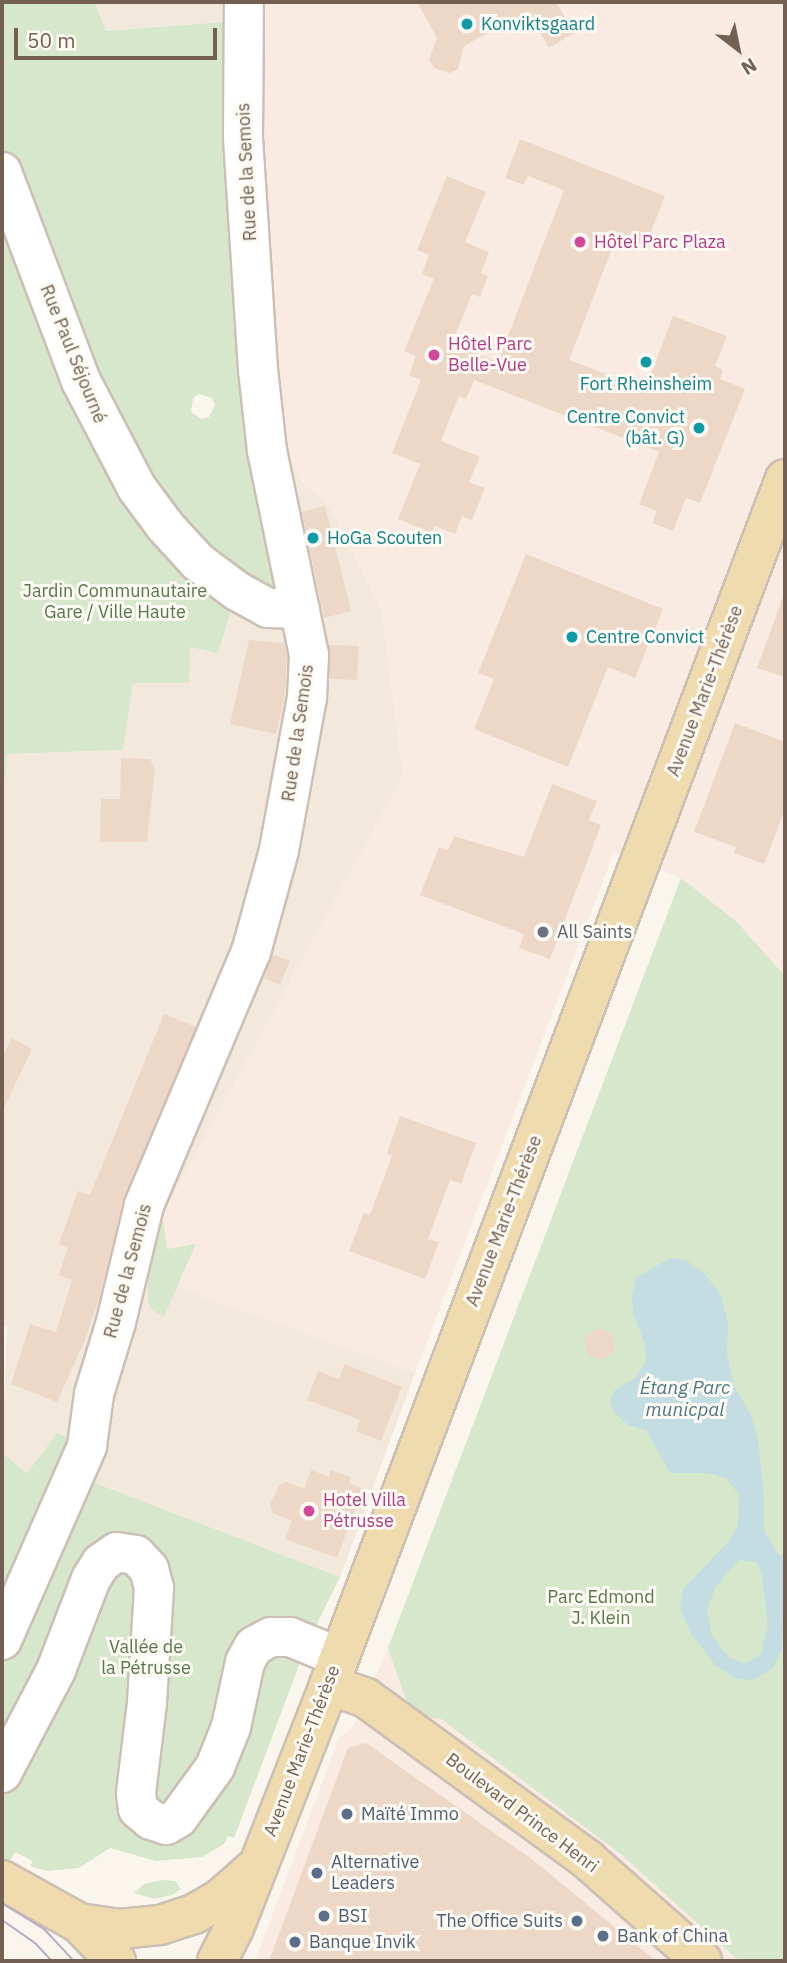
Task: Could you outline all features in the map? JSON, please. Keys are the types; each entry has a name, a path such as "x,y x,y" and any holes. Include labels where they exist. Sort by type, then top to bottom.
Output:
{"main road":[{"name":"Avenue Marie-Thérèse","path":"217,1961 234,1928 334,1671 781,504"},
{"name":"Boulevard Prince Henri","path":"334,1671 366,1698 588,1860 702,1961"},
{"path":"79,1923 119,1929 160,1925 194,1914 220,1899 256,1868"},
{"path":"10,1884 79,1923 116,1961"}],"street":[{"name":"Rue de la Semois","path":"2,1640 87,1446 94,1394 116,1322 144,1205 251,952 272,877 307,698 309,655 267,451 258,370 243,136 244,11"},
{"name":"Rue Paul Séjourné","path":"2,172 81,381 102,426 137,488 165,526 198,562 237,591 268,608 300,609"},
{"path":"2,1773 57,1670 91,1579 101,1563 117,1552 136,1555 149,1569 154,1588 147,1703 136,1793 138,1809 151,1820 166,1825 188,1807 215,1767 231,1727 245,1662 254,1646 271,1637 290,1637 334,1671"}],"shaded area":[{"path":"95,2 244,2 244,20 106,31"},
{"path":"260,2 785,2 785,976 736,921 681,878 614,852 415,1373 177,1287 195,1245 167,1249 162,1215 403,776 382,612 330,507 300,480 280,447 255,137"},
{"path":"280,447 300,480 330,507 382,612 403,776 162,1215 164,1317 177,1287 415,1373 340,1577 90,1481 57,1433 27,1473 2,1453 7,1327 2,1325 2,808 6,754 123,750 133,683 190,647 233,599"},
{"path":"388,1648 407,1703 428,1718 441,1719 623,1856 739,1961 255,1961 339,1738 353,1727"}],"green space":[{"name":"Jardin Communautaire Gare / Ville Haute","path":"2,2 95,2 106,31 234,21 293,628 234,600 218,653 190,647 189,683 133,683 123,750 7,754 2,808","holes":["199,394 212,398 215,405 209,417 202,419 191,412 193,398"]},
{"name":"Parc Edmond J. Klein","path":"681,878 736,921 785,976 785,1961 739,1961 623,1856 441,1719 428,1718 407,1703 388,1648"},
{"path":"162,1215 167,1249 196,1244 164,1317 152,1310 148,1302 148,1269"},
{"name":"Vallée de la Pétrusse","path":"57,1433 102,1453 90,1481 340,1577 307,1644 234,1838 228,1836 224,1844 202,1857 156,1861 110,1848 79,1868 46,1871 30,1866 33,1861 15,1852 2,1875 2,1453 27,1473"},
{"path":"162,1880 175,1881 181,1889 172,1895 154,1899 134,1893 144,1884"}],"water":[{"name":"Étang Parc municpal","path":"670,1258 686,1260 705,1274 721,1295 728,1323 727,1353 733,1384 751,1415 758,1439 764,1496 764,1531 777,1553 785,1558 782,1649 773,1668 753,1680 736,1679 715,1665 690,1632 680,1607 684,1588 731,1539 738,1525 739,1495 726,1478 707,1473 670,1473 646,1430 628,1425 614,1412 610,1402 615,1390 636,1377 646,1362 645,1344 633,1313 632,1295 636,1278","holes":["739,1560 757,1562 762,1575 768,1626 761,1654 744,1664 729,1657 712,1636 707,1610 716,1586"]}],"building":[{"name":"Konviktsgaard","path":"417,2 556,2 574,33 549,48 528,11 464,46 458,69 450,73 434,68 429,59 437,38"},
{"path":"520,139 665,196 645,247 617,236 569,360 645,389 673,316 727,336 715,366 723,370 720,379 745,389 700,503 686,498 673,531 652,523 657,511 639,504 659,452 474,380 466,399 459,396 441,441 480,457 469,482 485,488 472,520 462,516 455,534 435,526 432,533 398,519 420,464 392,453 421,380 409,375 416,356 404,351 434,279 422,274 429,255 417,250 447,176 486,192 465,242 489,252 481,273 488,276 480,297 472,294 452,343 498,362 564,190 528,176 524,185 505,178"},
{"path":"325,506 351,611 324,618 302,512"},
{"name":"Centre Convict","path":"526,554 663,609 635,678 608,667 568,767 474,729 494,679 478,673"},
{"path":"783,597 785,598 785,677 757,668"},
{"path":"249,640 284,643 287,657 285,694 276,734 230,724"},
{"path":"329,645 359,646 357,680 330,679"},
{"path":"735,723 785,742 785,809 764,864 734,853 736,847 694,832"},
{"path":"121,758 150,759 155,769 147,842 100,842 101,799 120,799"},
{"path":"552,784 597,801 589,820 601,825 550,959 519,948 524,934 420,895 439,847 448,850 454,836 524,857"},
{"path":"273,954 290,961 280,985 264,978"},
{"path":"164,1014 196,1027 124,1196 100,1295 85,1340 57,1402 11,1384 30,1324 56,1332 72,1280 59,1275 68,1247 59,1244 78,1191 90,1195"},
{"path":"12,1038 32,1049 2,1112 2,1057"},
{"path":"400,1116 476,1143 461,1184 450,1180 428,1239 439,1242 425,1279 349,1251 364,1213 370,1215 392,1156 387,1153"},
{"path":"597,1328 612,1334 615,1350 603,1360 588,1355 584,1339"},
{"path":"345,1364 402,1387 381,1441 356,1431 360,1420 307,1400 318,1371 339,1379"},
{"path":"311,1470 329,1477 331,1470 351,1477 349,1483 363,1489 337,1558 285,1539 292,1521 273,1513 270,1505 279,1485 286,1482 304,1489"},
{"path":"366,1743 533,1860 656,1961 269,1961 348,1748"}],"tram line":[{"path":"2,1903 44,1929 74,1961"},
{"path":"2,1920 35,1943 52,1961"}],"place":[{"name":"Konviktsgaard","path":"467,24"},
{"name":"Hôtel Parc Plaza","path":"580,242"},
{"name":"Hôtel Parc Belle-Vue","path":"434,355"},
{"name":"Fort Rheinsheim","path":"646,362"},
{"name":"Centre Convict (bât. G)","path":"699,428"},
{"name":"HoGa Scouten","path":"313,538"},
{"name":"Centre Convict","path":"572,637"},
{"name":"All Saints","path":"543,932"},
{"name":"Hotel Villa Pétrusse","path":"309,1511"},
{"name":"Maïté Immo","path":"347,1814"},
{"name":"Alternative Leaders","path":"317,1873"},
{"name":"BSI","path":"324,1916"},
{"name":"The Office Suits","path":"577,1921"},
{"name":"Bank of China","path":"603,1936"},
{"name":"Banque Invik","path":"295,1942"}]}
